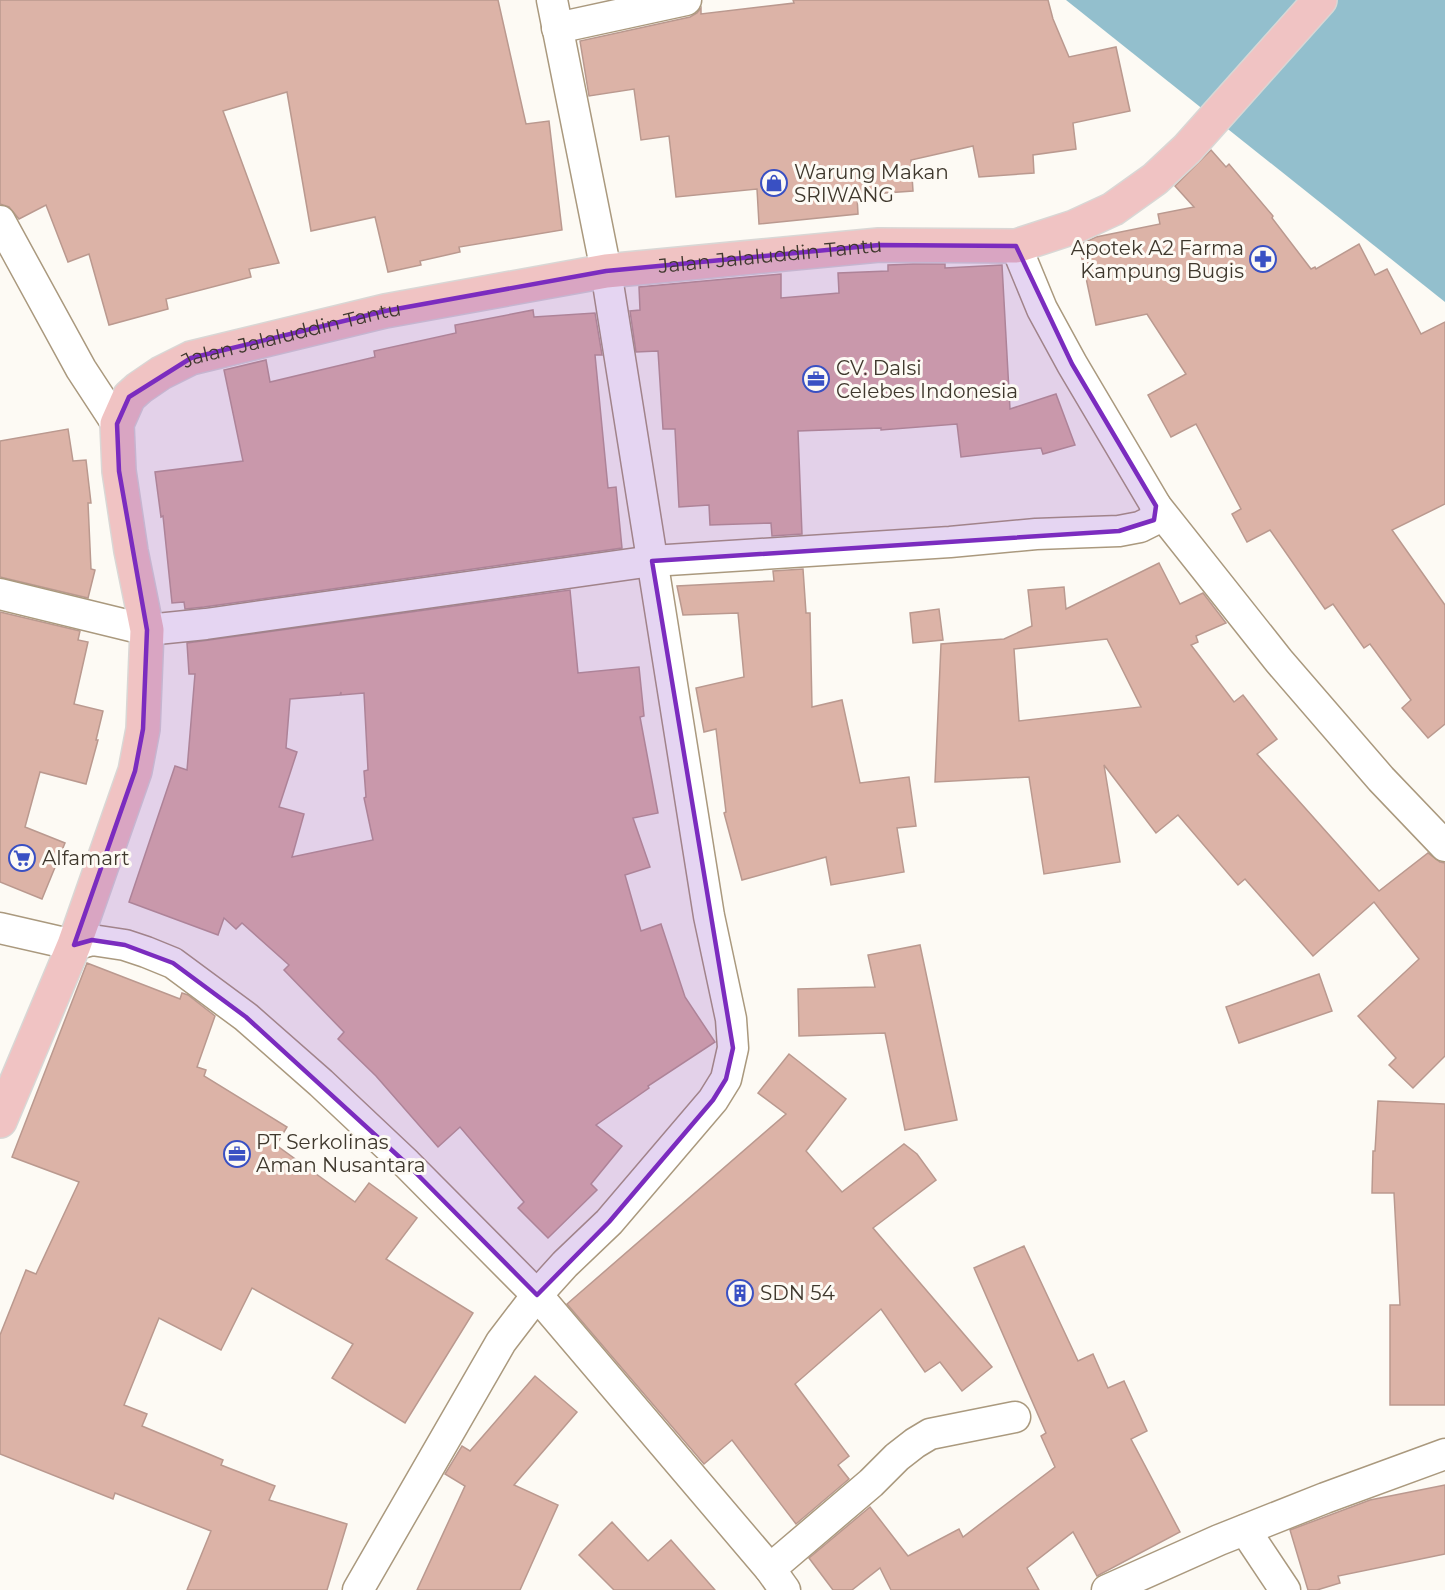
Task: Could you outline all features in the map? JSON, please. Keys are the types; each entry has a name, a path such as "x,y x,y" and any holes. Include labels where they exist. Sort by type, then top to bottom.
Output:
{"highway":[{"name":"Jalan Jalaluddin Tantu","path":"0,1121 74,945 135,771 143,729 147,630 131,551 119,471 117,424 129,397 139,388 161,373 191,358 385,311 606,271 879,245 1016,246 1074,227 1113,209 1155,179 1187,149 1320,0"}],"street":[{"path":"358,1590 501,1342 537,1295 565,1264 609,1222 713,1100 726,1079 733,1048 730,1019 709,916 606,271 555,14 686,0"},
{"path":"0,221 81,369 117,424"},
{"path":"1016,246 1042,309 1156,506 1279,661 1381,779 1445,846"},
{"path":"0,594 147,630 206,624 652,561 950,542 1036,534 1119,531 1140,527 1154,520 1156,506"},
{"path":"0,928 74,945 92,940 125,945 173,963 246,1017 321,1083 406,1164 537,1295 778,1580 897,1456 915,1443 930,1434 1015,1417"},
{"path":"1107,1590 1161,1564 1245,1530 1445,1454"},
{"path":"1245,1530 1285,1590"}],"highlighted area":[{"path":"879,245 1016,246 1072,364 1156,506 1154,520 1119,531 652,561 733,1048 726,1079 713,1100 609,1222 537,1295 407,1164 246,1017 173,963 125,945 92,940 74,945 135,771 143,729 147,630 119,471 117,424 129,397 191,358 385,311 606,271"}],"water":[{"path":"1066,0 1445,0 1445,302"}],"building":[{"path":"0,0 498,0 526,124 549,121 562,230 459,247 460,252 420,261 421,265 388,272 375,217 311,231 287,92 223,111 279,263 249,269 251,277 166,299 168,309 109,325 89,254 68,262 46,205 19,219 9,207 0,204"},
{"path":"793,0 1048,0 1053,19 1069,57 1116,47 1130,111 1073,123 1076,149 1033,155 1034,173 979,177 973,146 911,160 913,191 857,195 858,214 759,224 757,189 676,197 669,136 641,140 634,89 589,96 580,41 690,17 701,8 701,14 794,3"},
{"path":"1211,150 1226,167 1229,164 1273,216 1272,218 1311,269 1315,267 1316,269 1359,244 1375,275 1387,269 1421,334 1445,322 1445,504 1392,530 1445,605 1445,724 1428,738 1402,708 1411,700 1370,644 1364,648 1333,604 1325,609 1270,530 1247,542 1232,514 1241,509 1196,424 1171,437 1148,395 1186,374 1147,314 1096,325 1079,245 1096,237 1160,224 1158,214 1194,207 1175,186"},
{"path":"945,264 945,268 1002,265 1010,409 1056,394 1075,445 1043,454 1041,448 961,457 957,424 881,430 881,428 798,431 802,534 772,536 771,523 710,525 709,505 679,507 675,429 663,429 658,351 636,352 630,311 640,310 639,287 781,274 781,298 839,293 838,273 888,271 888,265"},
{"path":"533,310 534,317 595,313 602,355 595,355 608,488 616,487 622,548 204,607 185,609 184,602 172,603 163,516 161,517 155,472 243,461 224,370 266,360 270,382 375,357 374,351 456,333 455,325"},
{"path":"68,429 73,461 86,460 91,503 88,503 91,569 95,570 88,598 0,577 0,441"},
{"path":"1159,563 1180,604 1203,593 1226,623 1196,636 1198,642 1191,645 1234,702 1243,695 1277,739 1257,754 1379,891 1428,853 1445,863 1445,1056 1413,1088 1389,1065 1396,1058 1358,1016 1419,959 1374,902 1313,956 1245,879 1238,885 1178,815 1156,833 1104,765 1120,862 1044,874 1029,777 935,782 941,644 1004,639 1032,626 1028,590 1064,587 1066,609","holes":["1107,639 1141,707 1019,721 1014,649"]},
{"path":"803,569 806,613 810,613 812,707 842,700 860,783 909,777 916,826 897,828 904,872 831,885 826,857 742,880 724,813 726,812 716,729 704,732 696,688 744,677 738,613 683,615 677,586 774,581 773,571"},
{"path":"570,590 578,673 639,667 644,716 640,717 658,813 633,818 650,867 625,875 641,931 661,924 685,997 715,1042 648,1086 649,1088 596,1125 622,1146 591,1184 597,1190 548,1238 518,1208 524,1202 460,1127 438,1147 376,1076 338,1039 344,1032 284,970 289,965 242,923 236,929 224,918 218,935 129,902 175,766 187,770 195,674 189,674 187,643","holes":["341,692 341,695 364,693 368,770 364,771 366,797 364,798 373,840 292,857 304,814 279,807 297,752 286,748 290,699 340,695"]},
{"path":"939,609 943,640 913,643 910,613"},
{"path":"0,612 80,631 78,640 88,642 74,704 103,711 86,784 40,772 25,827 65,843 42,899 0,882"},
{"path":"920,945 957,1120 905,1130 885,1033 799,1036 798,989 875,987 868,955"},
{"path":"87,963 180,999 182,993 188,995 215,1016 197,1067 206,1070 204,1076 287,1127 276,1145 355,1202 369,1183 417,1218 386,1259 473,1313 405,1423 332,1378 353,1344 252,1288 221,1350 159,1318 124,1405 147,1414 142,1426 223,1460 221,1465 275,1486 269,1500 347,1524 327,1590 187,1590 211,1531 115,1493 113,1499 0,1454 0,1335 26,1270 36,1274 79,1182 12,1157"},
{"path":"1319,974 1332,1011 1239,1043 1226,1007"},
{"name":"SDN 54","path":"789,1054 846,1099 806,1151 842,1192 904,1144 917,1154 936,1180 873,1228 992,1367 962,1391 940,1362 925,1372 881,1309 795,1384 849,1456 838,1465 849,1479 796,1524 732,1440 704,1464 567,1304 786,1114 758,1093"},
{"path":"1378,1101 1445,1104 1445,1405 1390,1405 1390,1305 1400,1305 1394,1193 1372,1193"},
{"path":"1024,1246 1078,1361 1093,1354 1108,1388 1124,1381 1147,1431 1131,1439 1180,1532 1097,1576 1073,1532 1027,1568 1039,1590 891,1590 880,1568 852,1590 833,1590 809,1558 870,1507 908,1556 959,1529 963,1537 1055,1467 1041,1436 1046,1433 974,1268"},
{"path":"535,1376 577,1412 514,1485 558,1505 520,1590 417,1590 465,1486 445,1474 462,1446 470,1451"},
{"path":"1445,1485 1445,1554 1338,1576 1340,1583 1317,1590 1308,1590 1290,1530 1370,1500"},
{"path":"612,1522 648,1561 671,1540 715,1590 614,1590 579,1555"}],"place":[{"name":"Warung Makan SRIWANG","path":"774,183"},
{"name":"Apotek A2 Farma Kampung Bugis","path":"1263,259"},
{"name":"CV. Dalsi Celebes Indonesia","path":"816,379"},
{"name":"Alfamart","path":"22,858"},
{"name":"PT Serkolinas Aman Nusantara","path":"237,1154"},
{"name":"SDN 54","path":"740,1293"}]}
